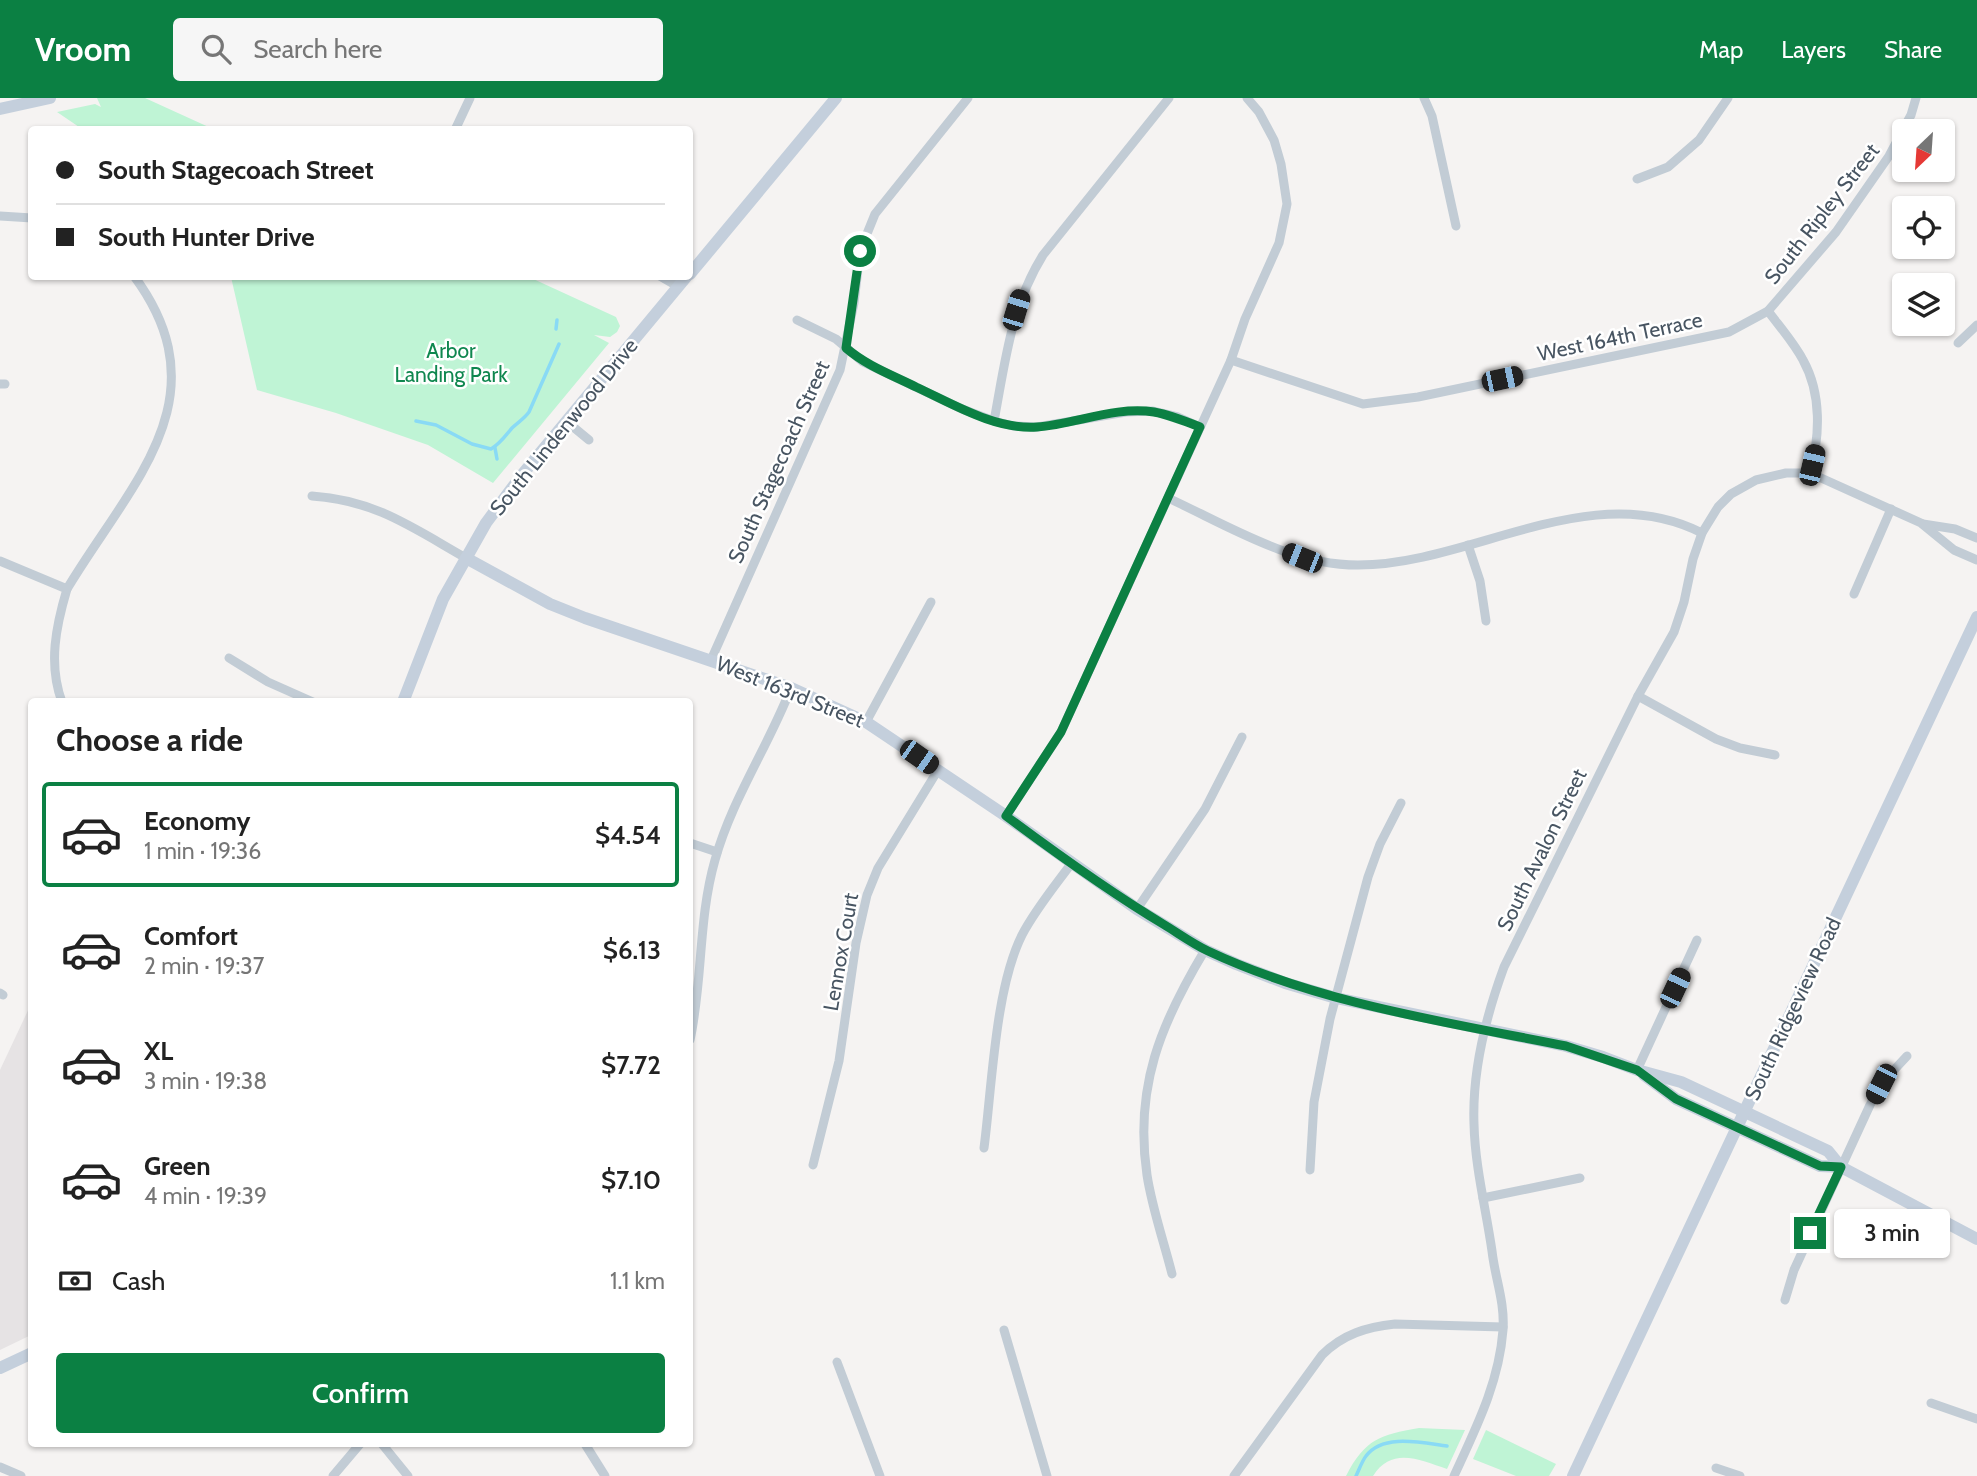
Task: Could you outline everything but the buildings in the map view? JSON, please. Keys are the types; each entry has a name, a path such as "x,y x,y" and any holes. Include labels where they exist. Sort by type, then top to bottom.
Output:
{"street":[{"path":"0,109 50,98"},
{"path":"457,126 470,98"},
{"name":"South Lindenwood Drive","path":"693,269 836,98"},
{"name":"South Stagecoach Street","path":"711,660 840,370 846,348 860,251 875,214 968,98"},
{"path":"994,421 1012,325 1031,274 1043,255 1169,98"},
{"path":"1006,816 1061,732 1231,360 1245,319 1279,243 1287,204 1284,175 1274,140 1259,112 1247,98"},
{"path":"1424,98 1432,116 1456,226"},
{"path":"1637,179 1668,167 1699,140 1728,98"},
{"name":"South Ripley Street","path":"1768,311 1836,232 1889,156 1911,115 1916,98"},
{"path":"0,216 28,218"},
{"path":"61,698 55,668 55,644 67,589 147,464 163,430 168,412 172,373 170,355 157,314 136,280"},
{"name":"South Lindenwood Drive","path":"404,698 443,599 486,523 521,475 684,280"},
{"path":"1768,311 1804,362 1812,385 1818,427 1810,473 1921,523 1954,550 1977,561"},
{"name":"West 164th Terrace","path":"1231,360 1363,404 1418,397 1729,332 1768,311"},
{"path":"797,320 836,339 863,362 962,409 994,421 1013,426 1037,427 1126,412 1152,411 1178,417 1200,427"},
{"path":"1958,343 1977,325"},
{"path":"566,421 589,440"},
{"name":"South Avalon Street","path":"1454,1476 1491,1394 1500,1356 1503,1327 1500,1288 1475,1139 1474,1093 1485,1030 1504,967 1638,696 1674,632 1702,533 1718,506 1743,486 1756,480 1786,473 1810,473"},
{"name":"West 163rd Street","path":"312,496 350,500 372,507 550,604 614,629 791,688 866,722 1006,816 1137,909 1205,950 1285,983 1336,998 1566,1046 1681,1082 1828,1151 1841,1167 1977,1239"},
{"path":"1168,498 1302,558 1357,565 1399,562 1504,533 1560,521 1633,514 1672,520 1702,533"},
{"path":"1854,594 1891,509"},
{"path":"1921,523 1955,529 1977,538"},
{"path":"1468,545 1480,581 1486,621"},
{"path":"0,561 67,589"},
{"path":"866,722 931,602"},
{"name":"South Ridgeview Road","path":"1573,1476 1977,617"},
{"path":"229,658 268,682 304,698"},
{"path":"693,1009 700,946 717,852 733,809 779,719 791,688"},
{"path":"1638,696 1716,739 1740,748 1775,755"},
{"path":"1137,909 1205,809 1242,737"},
{"name":"Lennox Court","path":"813,1165 844,1035 856,943 867,895 878,868 938,770"},
{"path":"1310,1170 1314,1102 1336,998 1368,877 1380,844 1401,803"},
{"path":"693,844 717,852"},
{"path":"984,1148 999,1023 1014,955 1022,935 1071,864"},
{"path":"1637,1070 1698,940"},
{"path":"1172,1274 1147,1176 1144,1137 1146,1102 1150,1071 1159,1042 1182,989 1205,950"},
{"path":"1785,1300 1794,1270 1881,1084 1907,1056"},
{"name":"West 163rd Street","path":"1637,1070 1676,1099 1820,1166 1841,1167"},
{"path":"1483,1198 1580,1178"},
{"path":"1234,1476 1322,1354 1333,1344 1363,1329 1395,1324 1503,1327"},
{"path":"1004,1330 1047,1476"},
{"path":"0,1368 28,1355"},
{"path":"837,1362 880,1476"},
{"path":"1931,1403 1977,1419"},
{"path":"333,1476 357,1447"},
{"path":"384,1447 408,1476"},
{"path":"587,1447 605,1476"},
{"path":"0,1467 21,1476"},
{"path":"1716,1468 1740,1476"}],"shaded area":[{"path":"28,1010 28,1336 0,1350 0,1070"}],"green space":[{"path":"97,98 145,98 206,126 78,126 57,112 95,104 101,107"},
{"name":"Arbor Landing Park","path":"232,280 536,280 616,317 620,326 610,337 594,335 609,343 493,483 428,445 336,413 257,390"},
{"path":"1419,1428 1465,1430 1447,1469 1417,1459 1398,1458 1389,1461 1373,1476 1346,1476 1367,1446 1394,1433"},
{"path":"1486,1430 1556,1464 1549,1476 1516,1476 1473,1459"}],"waterway":[{"path":"556,329 557,320"},
{"path":"416,421 436,425 472,444 491,449 529,412 559,344"},
{"path":"495,448 497,459"},
{"path":"1356,1476 1366,1456 1382,1444 1404,1441 1447,1446"}],"route":[{"path":"860,251 846,348 863,362 962,409 1013,426 1037,427 1126,412 1152,411 1178,417 1200,427 1061,732 1006,816 1137,909 1205,950 1236,964 1285,983 1336,998 1566,1046 1603,1057 1637,1070 1676,1099 1820,1166 1841,1167 1810,1233"}]}
